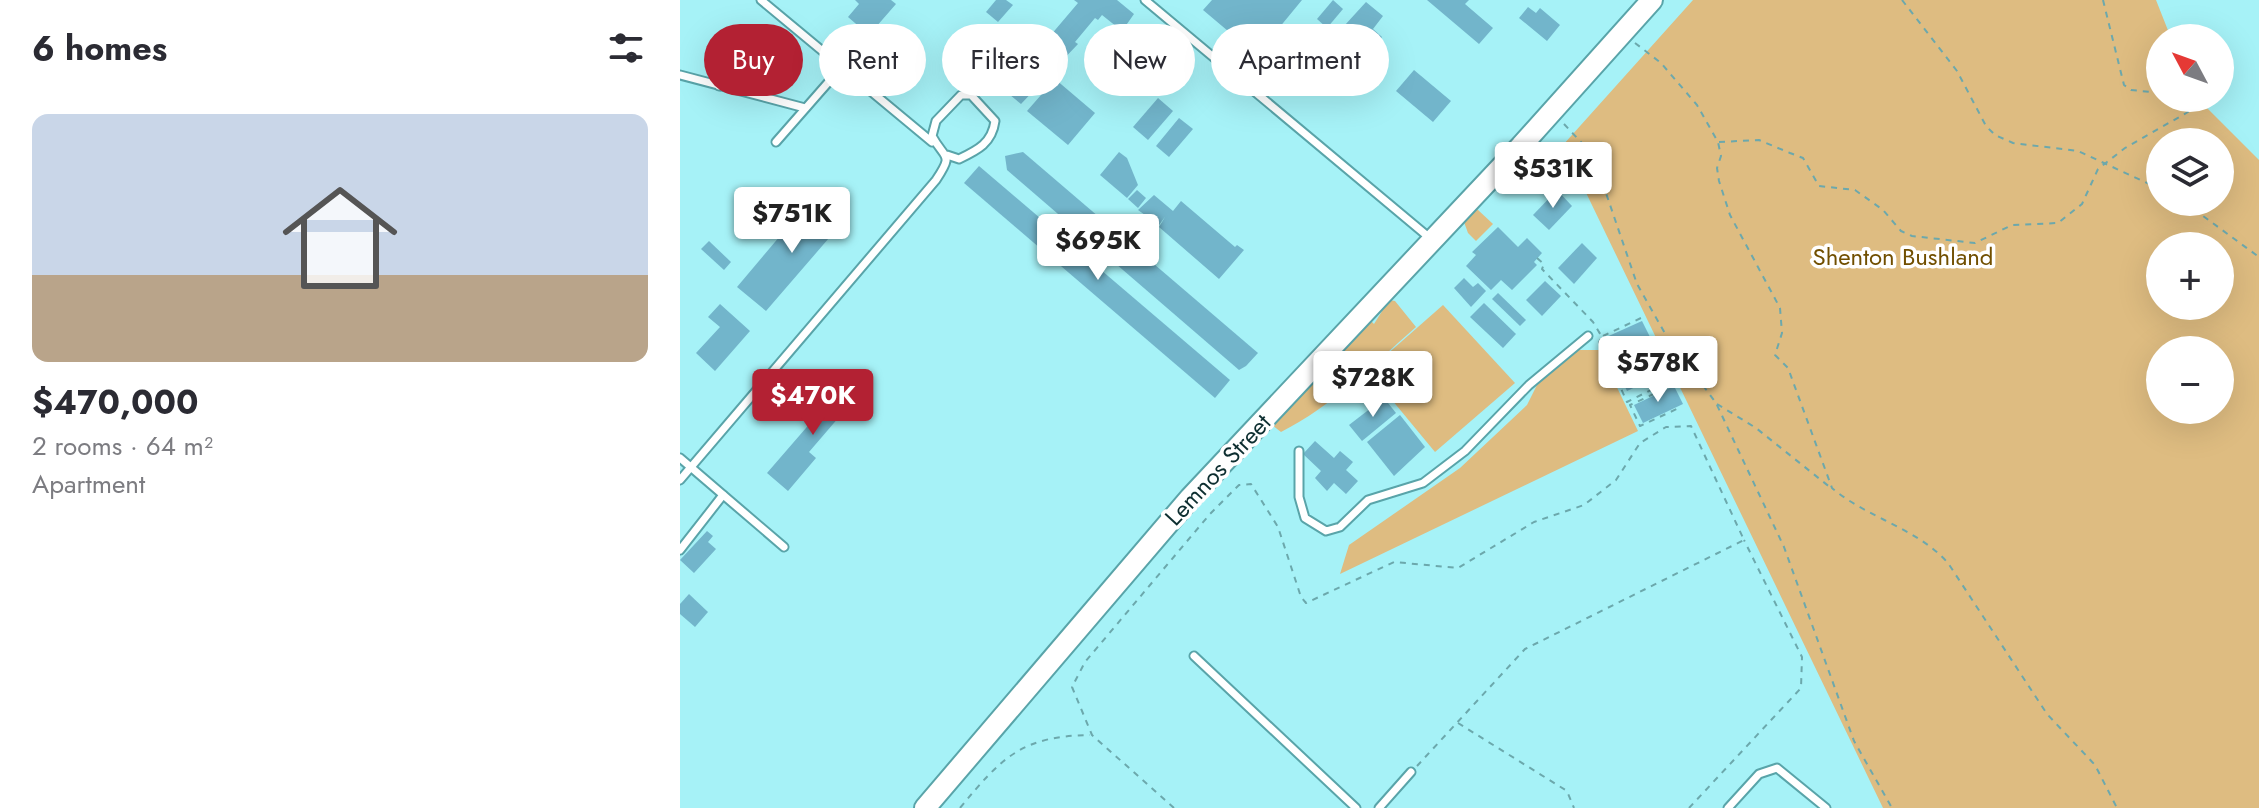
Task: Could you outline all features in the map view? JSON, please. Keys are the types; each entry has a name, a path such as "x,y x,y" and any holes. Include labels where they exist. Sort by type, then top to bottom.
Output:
{"street":[{"name":"Lemnos Street","path":"925,808 1190,498 1551,113 1652,0"}],"lane":[{"path":"761,0 819,51"},
{"path":"1145,0 1433,240"},
{"path":"680,75 704,82"},
{"path":"776,142 819,92"},
{"path":"874,96 947,155 959,159 978,150 993,136 995,121 982,103 971,95 961,95 946,106 936,121 932,136 937,146"},
{"path":"758,96 805,108"},
{"path":"680,480 936,180 948,163 947,155"},
{"path":"1299,451 1299,497 1305,518 1326,531 1340,527 1368,500 1423,483 1447,465 1488,429 1529,385 1588,336"},
{"path":"680,458 784,547"},
{"path":"680,550 723,495"},
{"path":"1194,656 1356,808"},
{"path":"1728,808 1759,774 1777,768 1826,808"},
{"path":"1379,808 1411,772"}],"path":[{"path":"1902,0 1957,71 1986,126 1995,135 2013,143 2078,151 2146,183"},
{"path":"2103,0 2124,85 2131,90 2146,92"},
{"path":"1623,33 1676,79 1697,105 1718,142 1719,181 1730,215 1782,315 1782,333 1775,355 1788,368 1832,488"},
{"path":"1718,142 1759,140 1803,158 1819,186 1855,190 1883,210 1901,231 1912,236 1954,243 1990,238 2012,225 2058,223 2082,204 2092,177 2125,148 2188,112"},
{"path":"1551,113 1593,155 1637,284 1667,337 1716,403 1784,547 1854,741 1892,808"},
{"path":"2203,216 2259,257"},
{"path":"1537,258 1544,264 1542,269 1602,337"},
{"path":"1637,362 1636,358 1612,369 1599,342 1602,337 1641,318"},
{"path":"1657,352 1614,373 1627,402 1669,381 1671,386 1630,405 1640,426 1681,407"},
{"path":"1716,403 1756,428 1847,501 1933,546 1948,563 2047,714 2095,765 2117,808"},
{"path":"1174,808 1092,735 1072,687 1085,662 1210,514 1239,485 1251,484 1263,498 1306,603 1394,562 1458,568 1534,522 1584,505 1616,480 1640,443 1666,427 1691,426 1802,657 1801,688 1689,808"},
{"path":"1411,772 1525,649 1744,540"},
{"path":"1458,723 1567,791 1574,808"},
{"path":"960,808 1007,757 1028,743 1062,735 1092,735"}],"green space":[{"name":"Shenton Bushland","path":"1693,0 2156,0 2165,24 2146,24 2146,112 2211,112 2227,128 2146,128 2146,216 2234,216 2234,135 2259,160 2259,808 1883,808 1563,145"},
{"path":"1477,209 1493,224 1476,241 1468,233 1464,222"},
{"path":"1389,300 1395,301 1416,327 1352,384 1317,410 1281,432 1272,425 1370,320 1374,324"},
{"path":"1443,305 1515,383 1435,452 1368,371"},
{"path":"1653,341 1658,350 1612,368 1609,362"},
{"path":"1577,350 1599,350 1638,431 1340,574 1349,545 1460,468 1527,405 1537,385"}],"building":[{"path":"855,0 891,0 896,4 879,24 856,24 848,17 859,4"},
{"path":"996,0 1006,0 1013,5 998,22 986,12"},
{"path":"1074,0 1117,0 1134,14 1127,24 1113,24 1102,15 1090,24 1084,24 1084,31 1075,42 1078,44 1068,55 1068,24 1060,24 1078,3"},
{"path":"1212,0 1302,0 1282,24 1220,24 1203,10"},
{"path":"1333,0 1343,9 1330,24 1323,24 1317,19"},
{"path":"1427,0 1469,0 1465,4 1493,28 1479,44"},
{"path":"1366,2 1383,16 1377,24 1346,24"},
{"path":"1528,7 1536,13 1540,8 1560,25 1547,41 1519,18"},
{"path":"1414,70 1451,101 1433,122 1396,91"},
{"path":"1068,90 1095,113 1068,145 1027,111 1040,96 1068,96"},
{"path":"1011,96 1029,96 1021,104"},
{"path":"1158,98 1173,111 1148,140 1133,127"},
{"path":"1179,118 1193,129 1169,157 1156,146"},
{"path":"1023,152 1258,353 1239,370 1007,170 1005,156"},
{"path":"1119,152 1127,158 1138,185 1127,198 1100,175"},
{"path":"979,166 1230,380 1215,398 964,183"},
{"path":"1137,190 1146,198 1138,208 1128,199"},
{"path":"1557,190 1572,206 1549,230 1533,215"},
{"path":"1154,195 1173,211 1181,201 1235,247 1237,245 1244,250 1219,279 1159,227 1165,217 1159,225 1138,210"},
{"path":"824,196 848,216 766,311 737,287 780,236 785,241"},
{"path":"1498,227 1518,247 1527,238 1542,253 1534,262 1537,265 1512,290 1501,280 1491,290 1466,266 1476,255 1472,252"},
{"path":"709,241 731,262 724,270 701,249"},
{"path":"1582,243 1597,258 1574,284 1558,268"},
{"path":"1464,278 1473,287 1478,283 1486,291 1471,307 1454,288"},
{"path":"1545,281 1561,296 1542,316 1526,300"},
{"path":"1498,293 1526,320 1520,326 1492,299"},
{"path":"1484,303 1516,334 1503,348 1470,317"},
{"path":"720,304 750,331 715,371 696,353 720,327 708,317"},
{"path":"1642,321 1651,339 1612,358 1602,339"},
{"path":"1658,353 1667,372 1627,391 1618,372"},
{"path":"851,376 864,388 809,452 816,458 788,491 767,473"},
{"path":"1674,386 1683,404 1643,423 1634,405"},
{"path":"1384,398 1396,413 1362,441 1349,425"},
{"path":"1400,415 1425,447 1394,476 1367,442"},
{"path":"1315,441 1334,458 1340,451 1353,462 1346,470 1358,481 1346,494 1334,483 1327,491 1315,478 1321,471 1303,454"},
{"path":"707,531 713,536 708,542 716,549 694,573 680,560"},
{"path":"689,594 708,612 695,627 680,614 680,604"}]}
